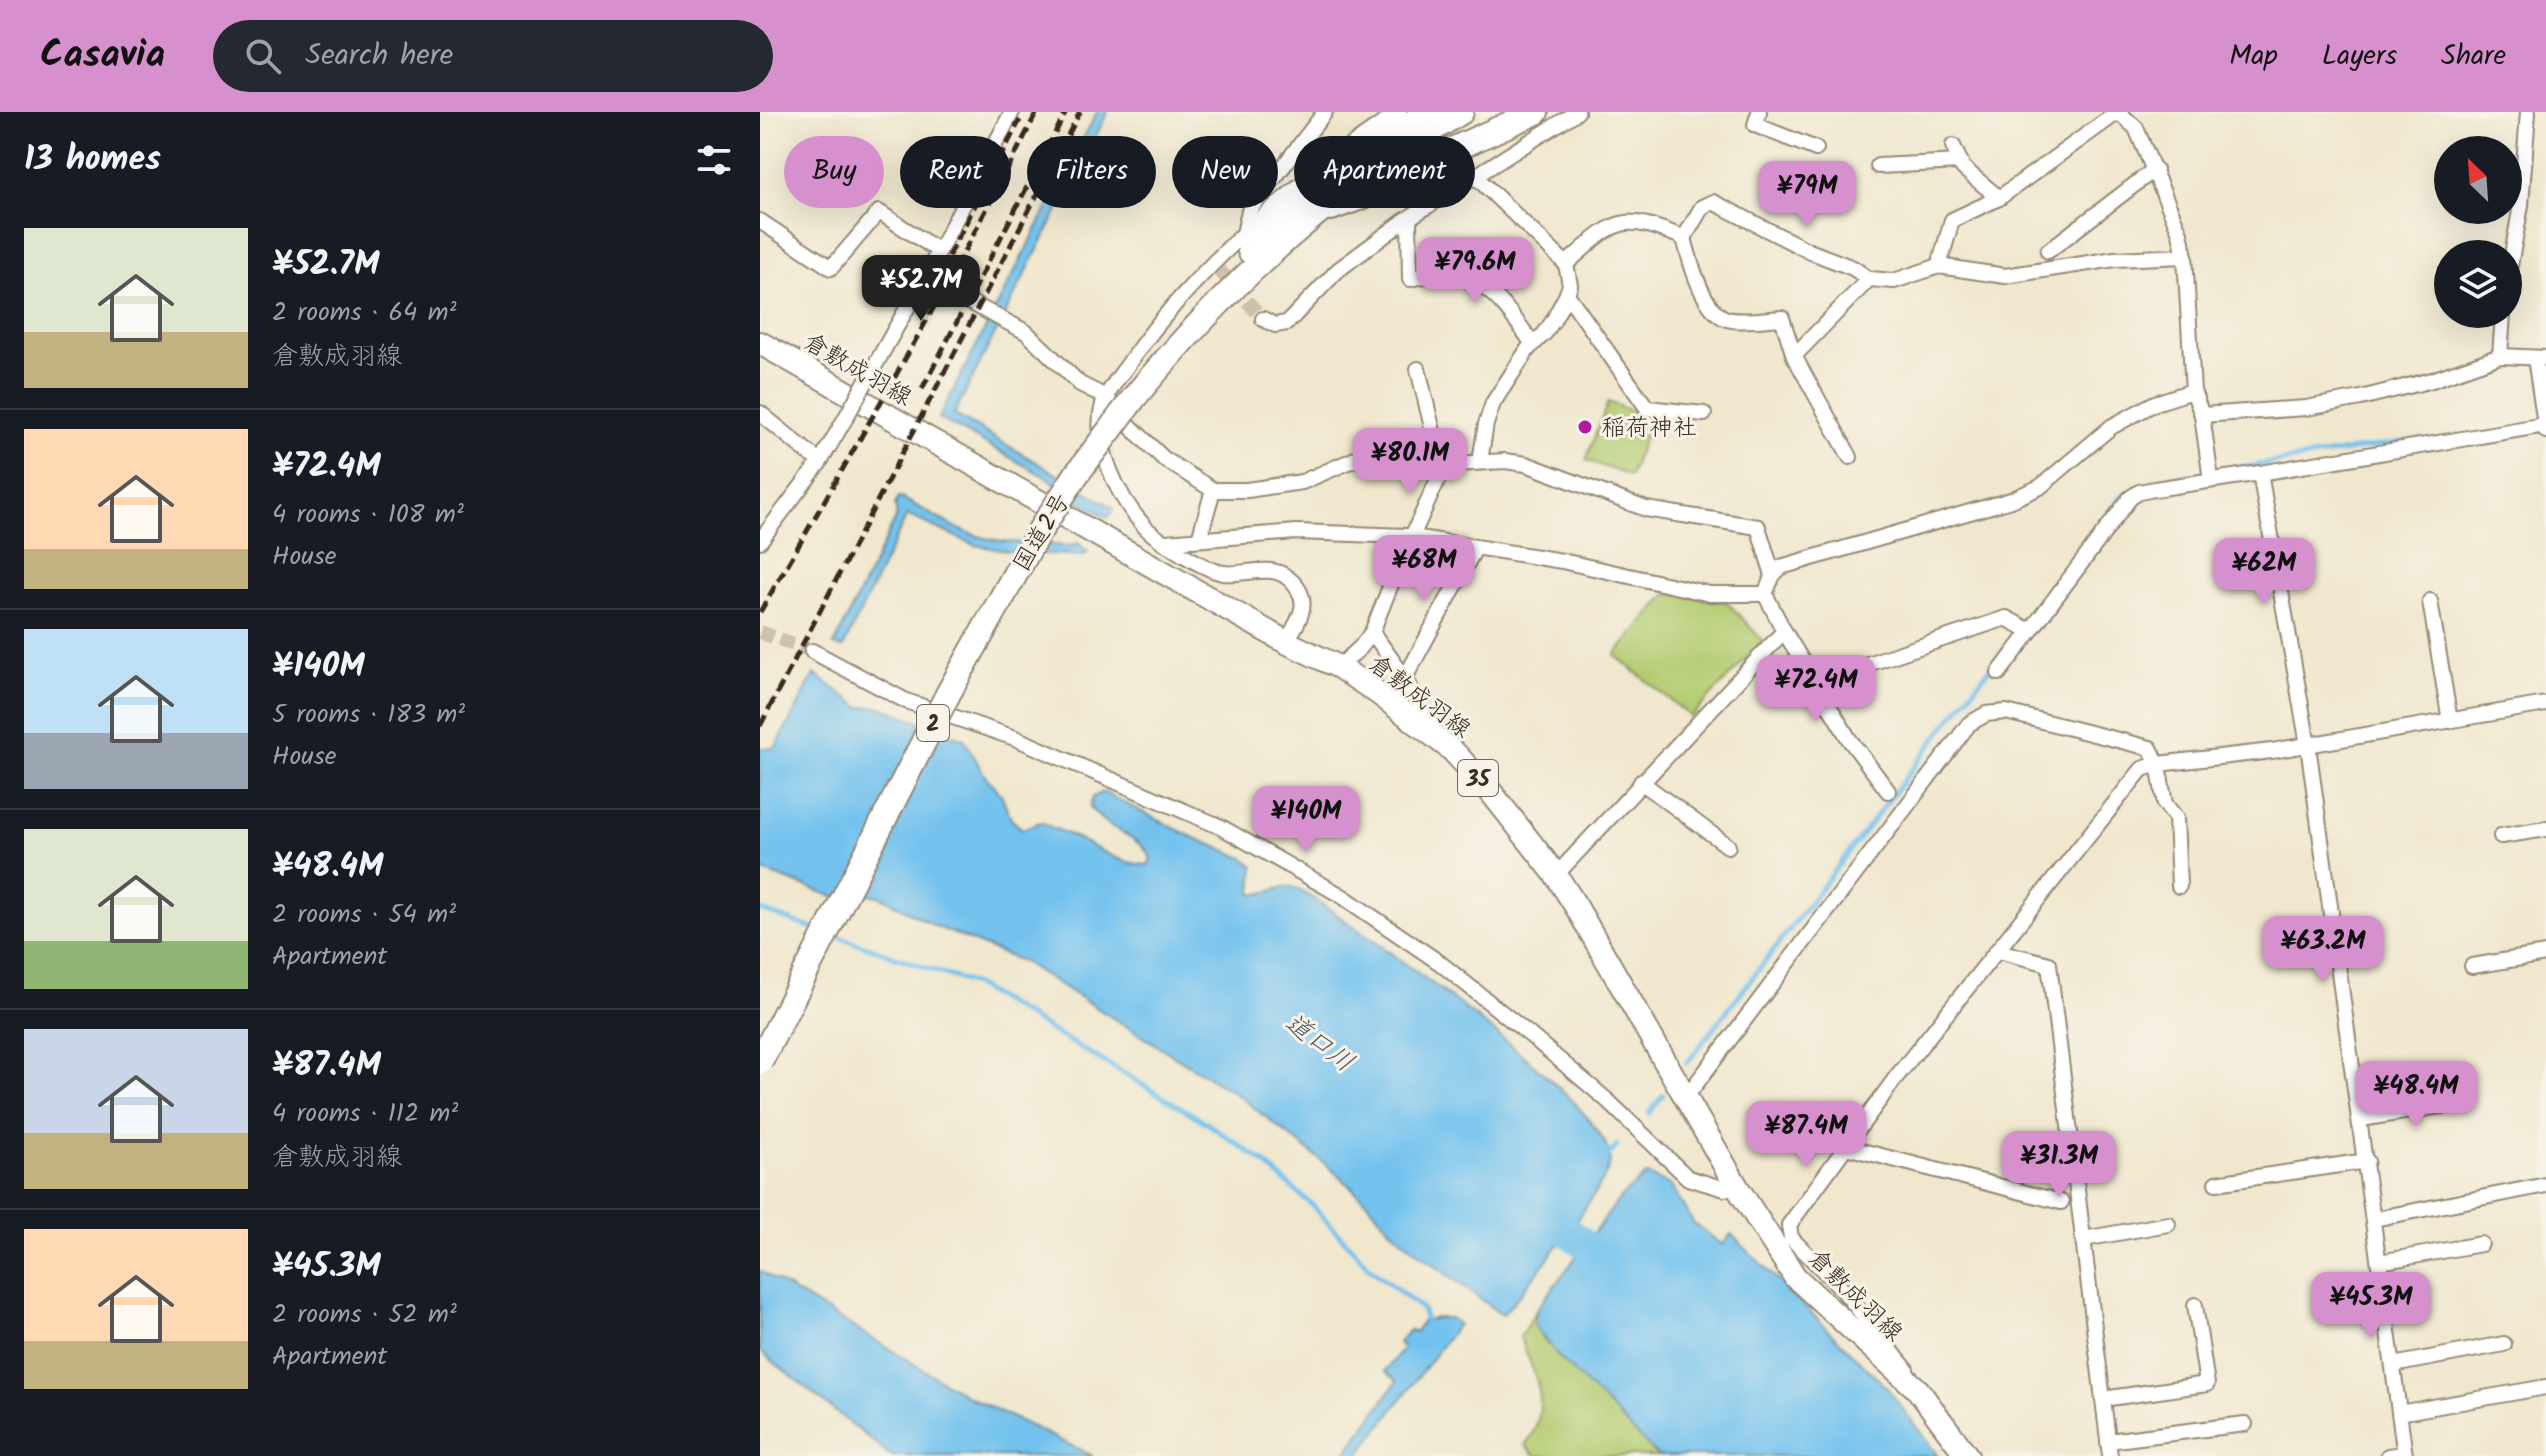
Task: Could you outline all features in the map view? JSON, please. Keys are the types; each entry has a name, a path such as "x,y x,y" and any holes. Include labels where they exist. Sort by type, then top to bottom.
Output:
{"highway":[{"path":"1140,390 1189,317 1282,219 1354,161 1427,112"},
{"name":"国道2号","path":"760,1062 948,694 1037,535 1076,475 1140,390 1231,289 1343,190 1414,140 1461,112"},
{"path":"1314,214 1364,196 1443,154 1536,112"}],"main road":[{"name":"倉敷成羽線","path":"760,343 1286,642 1339,667 1441,742 1490,791 1556,875 1737,1187 1795,1277 1918,1390 1967,1456"}],"street":[{"path":"760,541 820,462 939,251 1012,112"},
{"path":"1244,235 1249,211 1325,112"},
{"path":"1286,642 1302,616 1303,606 1298,588 1286,576 1276,572 1223,573 1146,529 1125,502 1106,457 1101,418 1106,397 1147,339 1244,235 1324,166 1399,112"},
{"path":"1480,461 1493,403 1533,344 1544,334 1570,285 1566,264 1475,176 1577,112"},
{"path":"1759,112 1755,125 1816,149"},
{"path":"1939,266 1952,220 1999,198 2118,112 2136,128 2180,233 2185,256 2193,391 2202,415 2211,475"},
{"path":"2515,240 2521,205 2528,112"},
{"path":"1953,146 1963,168 1999,198"},
{"path":"1878,166 1961,162"},
{"path":"2048,251 2155,169"},
{"path":"1850,457 1794,356 1782,318 1728,320 1711,309 1693,272 1684,238 1702,207 1713,202 1809,251 1853,268 1869,279 1894,281 1939,266 2005,276 2115,259 2185,256"},
{"path":"1263,319 1275,325 1287,323 1338,270 1425,208"},
{"path":"760,221 831,268 879,212 939,251"},
{"path":"1409,218 1410,279 1448,273 1470,277 1502,305 1533,344"},
{"path":"1566,264 1607,229 1621,222 1637,221 1653,225 1684,238"},
{"path":"924,278 1026,332 1080,384 1106,397 1164,459 1213,490 1247,490 1302,482 1360,457 1377,455 1441,465 1480,461 1526,464 1646,509 1758,527 1773,575"},
{"path":"1794,356 1869,279"},
{"path":"1567,294 1647,408 1704,414"},
{"path":"2500,356 2502,328"},
{"path":"1999,673 2025,628 2130,498 2139,492 2211,475 2260,473 2545,428 2541,358 2500,356 2432,380 2306,408 2202,415"},
{"path":"1339,667 1372,632 1439,477 1441,465 1418,369"},
{"path":"1765,594 1773,575 1781,567 2011,500 2040,487 2111,427 2155,403 2193,391"},
{"path":"760,413 820,462"},
{"path":"2260,473 2308,745 2367,1161 2405,1455 2388,1456"},
{"path":"1199,539 1213,490"},
{"path":"1165,542 1297,532 1412,538 1562,561 1710,594 1765,594"},
{"path":"1405,678 1476,547"},
{"path":"1765,594 1813,682 1849,739 1888,791"},
{"path":"2430,601 2450,721"},
{"path":"1813,682 2006,618 2025,628"},
{"path":"1556,875 1784,631"},
{"path":"1372,632 1405,678 1441,742"},
{"path":"812,651 906,701 1015,738 1221,827 1328,889 1440,963 1608,1101 1688,1178 1725,1189 1737,1187"},
{"path":"1918,1390 1883,1338 1842,1289 1791,1238 1789,1225 1897,1076 2142,769 2158,764 2308,745 2546,704"},
{"path":"1686,1097 1969,724 1986,714 2006,712 2150,748 2158,764 2165,804 2176,818 2179,886"},
{"path":"1641,782 1728,846"},
{"path":"2501,836 2546,829"},
{"path":"1998,951 2049,964 2109,1449 2245,1424"},
{"path":"2472,966 2546,954"},
{"path":"2361,1119 2465,1102"},
{"path":"1846,1147 2061,1202"},
{"path":"2216,1183 2367,1161"},
{"path":"2374,1219 2546,1185"},
{"path":"2084,1239 2168,1224"},
{"path":"2380,1262 2481,1244"},
{"path":"2103,1399 2207,1384 2195,1305"},
{"path":"2393,1365 2504,1344"},
{"path":"2399,1413 2546,1387"}],"green space":[{"path":"1608,402 1651,418 1630,476 1586,460"},
{"path":"1667,594 1727,602 1763,641 1691,717 1615,655"},
{"path":"1537,1309 1534,1324 1546,1342 1658,1456 1536,1456 1525,1445 1539,1418 1540,1405 1536,1378 1520,1337"}],"water":[{"path":"1097,112 1108,112 1096,136 1085,136"},
{"path":"1047,208 1059,208 954,414 1114,508 1108,518 1051,480 939,418"},
{"path":"899,497 948,524 978,536 1025,543 1072,546 1078,543 1088,552 1083,556 1007,551 975,545 907,515 843,648 834,645 897,516 895,505"},
{"path":"814,674 860,707 881,707 964,739 985,776 1001,794 1011,819 1022,829 1041,822 1120,859 1148,865 1151,858 1145,849 1104,821 1090,806 1093,797 1103,792 1190,836 1244,858 1254,866 1252,894 1288,887 1310,896 1429,981 1531,1063 1573,1102 1601,1136 1610,1162 1606,1174 1580,1215 1502,1315 1419,1254 1328,1166 1239,1096 1021,961 935,926 882,897 863,893 832,896 760,870 760,748 774,748"},
{"path":"1646,1175 1670,1185 1694,1224 1723,1245 1731,1234 1887,1388 1938,1456 1658,1456 1557,1355 1534,1324 1537,1309 1621,1197"},
{"path":"760,1271 969,1397 1093,1456 891,1456 760,1351"},
{"path":"1450,1318 1458,1324 1358,1456 1344,1456 1397,1381 1385,1371 1403,1348 1398,1343 1409,1330 1415,1333 1422,1321"}],"waterway":[{"path":"2152,482 2422,439"},
{"path":"1687,1063 2121,497 2128,492"},
{"path":"760,910 820,931"},
{"path":"833,935 973,984 1207,1123 1262,1161 1312,1205 1371,1269 1422,1309 1427,1324"},
{"path":"1649,1113 1663,1095"},
{"path":"1607,1157 1617,1146"},
{"name":"道口川","path":"1534,1206 1617,1269"}],"tunnel":[{"path":"1219,270 1263,319"},
{"path":"760,632 812,651"}],"railway":[{"path":"760,612 937,301 1037,112"},
{"path":"922,389 1066,112"},
{"path":"760,726 1080,112"},
{"path":"940,272 1020,120"}],"place":[{"name":"稲荷神社","path":"1585,427"}]}
